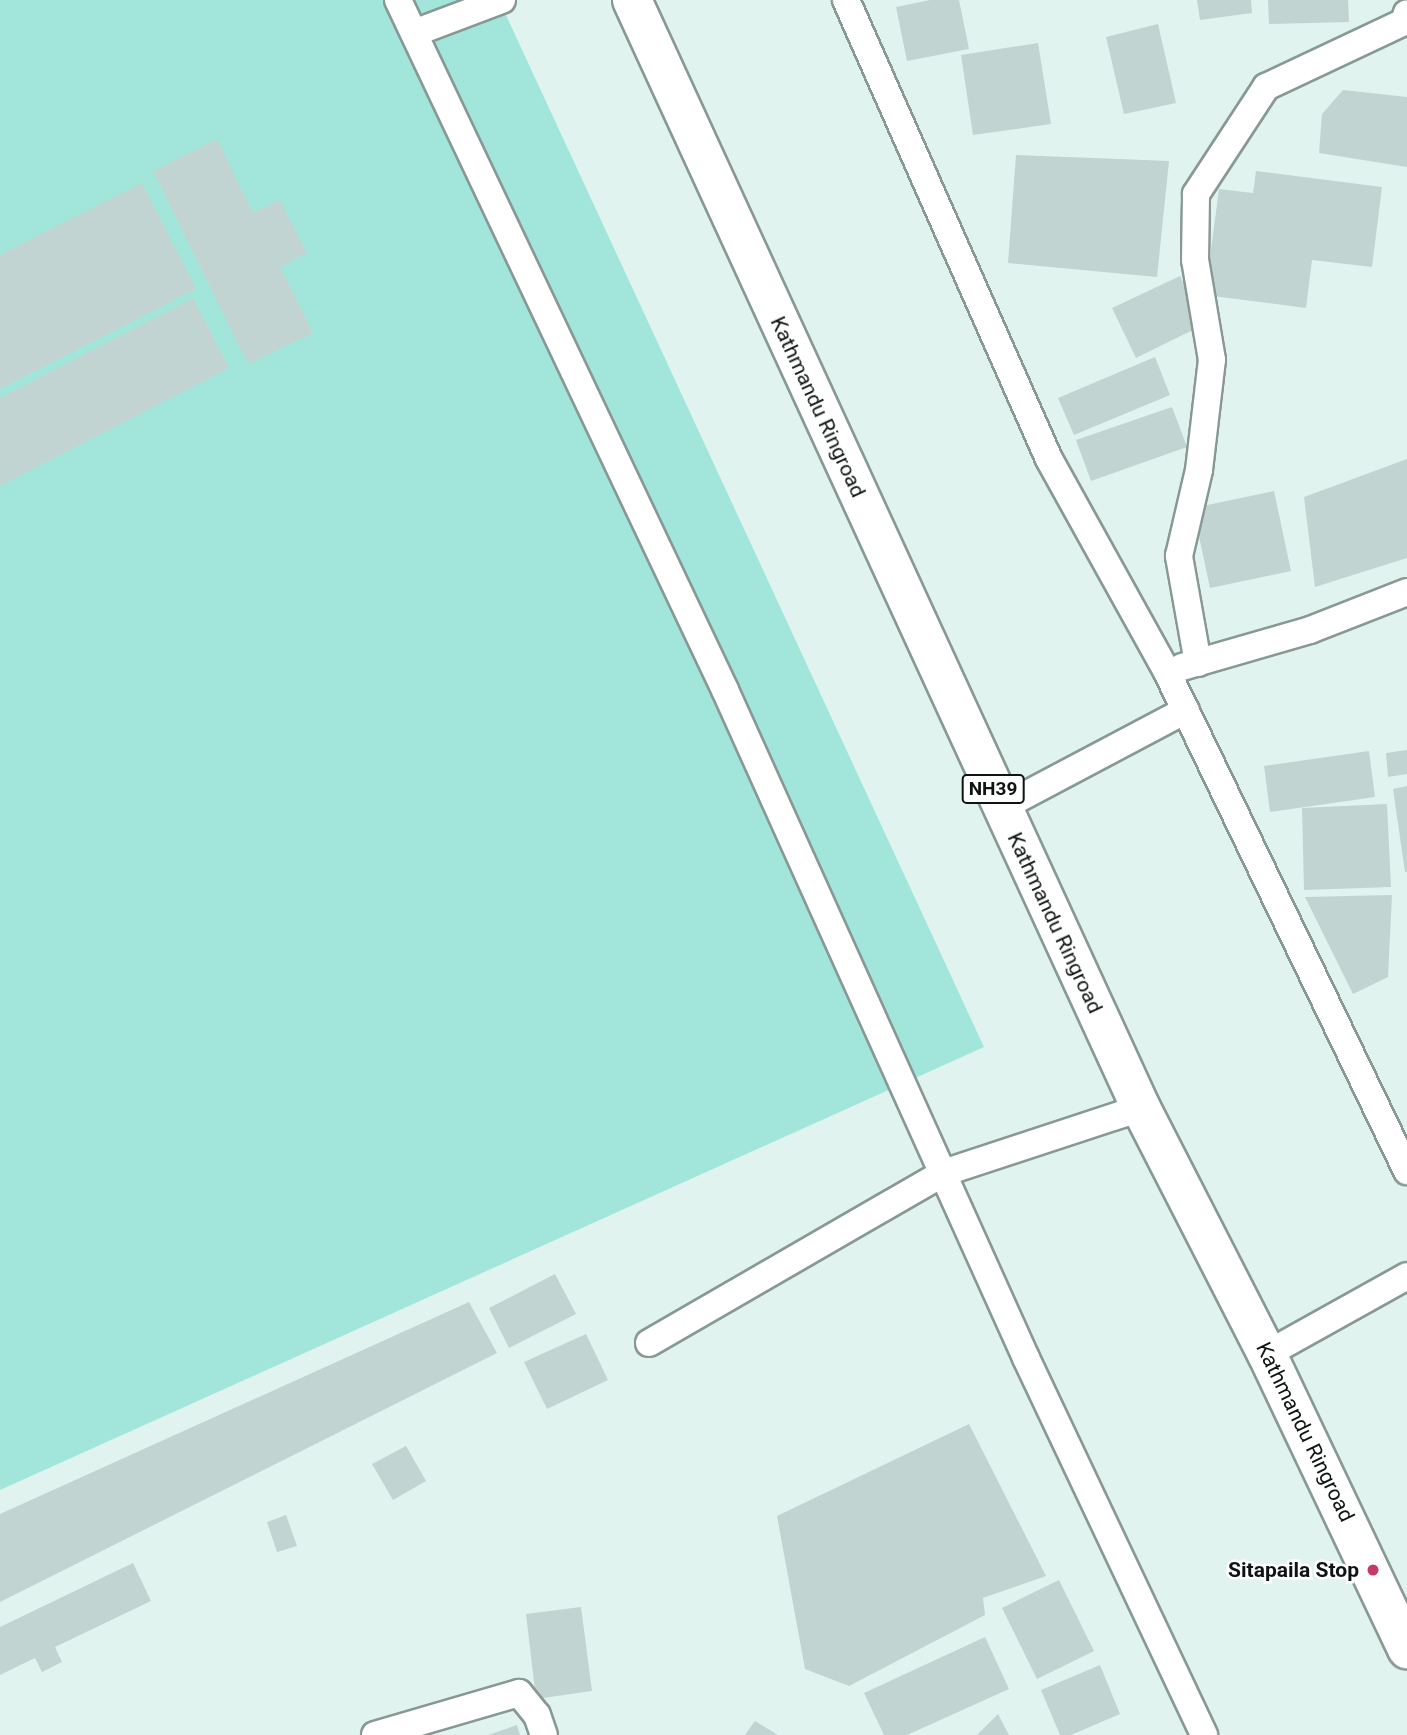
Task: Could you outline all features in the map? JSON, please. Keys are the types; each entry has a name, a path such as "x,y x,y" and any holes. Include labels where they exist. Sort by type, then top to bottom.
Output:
{"highway":[{"name":"Kathmandu Ringroad","path":"632,0 1140,1108 1267,1354 1373,1570 1407,1649"}],"lane":[{"path":"398,0 724,690 943,1173 1205,1735"},
{"path":"414,33 502,0"},
{"path":"846,0 1049,459 1167,672 1407,1171"},
{"path":"1198,663 1179,556 1199,470 1212,360 1195,260 1196,194 1266,87 1404,22 1407,13"},
{"path":"1167,672 1310,629 1407,592"},
{"path":"1002,808 1186,710"},
{"path":"649,1343 943,1173 1140,1108"},
{"path":"1267,1354 1407,1276"},
{"path":"375,1735 519,1693 537,1715 544,1735"}],"green space":[{"path":"0,0 499,0 984,1047 0,1490"}],"building":[{"path":"930,0 959,0 969,49 907,61 896,7"},
{"path":"1197,0 1251,0 1252,13 1200,20"},
{"path":"1268,0 1348,0 1349,22 1269,24"},
{"path":"1158,24 1176,103 1124,114 1106,37"},
{"path":"1038,43 1051,124 973,135 961,55"},
{"path":"1343,90 1407,97 1407,167 1319,153 1322,114"},
{"path":"217,139 253,213 280,200 307,253 280,267 313,333 248,364 153,171"},
{"path":"1016,155 1169,161 1157,277 1008,263"},
{"path":"1256,171 1382,187 1372,267 1312,260 1306,308 1205,295 1219,189 1253,193"},
{"path":"142,183 196,289 0,389 0,255"},
{"path":"1180,276 1203,325 1136,358 1112,308"},
{"path":"193,298 229,368 0,486 0,398"},
{"path":"1155,357 1170,395 1074,435 1058,398"},
{"path":"1172,407 1187,447 1091,481 1076,440"},
{"path":"1407,459 1407,558 1315,587 1304,497"},
{"path":"1274,491 1291,571 1210,588 1193,508"},
{"path":"1407,750 1407,774 1388,777 1386,753"},
{"path":"1369,751 1375,797 1270,812 1264,766"},
{"path":"1407,786 1407,872 1405,872 1393,789"},
{"path":"1387,804 1391,887 1304,890 1302,808"},
{"path":"1392,895 1388,977 1353,994 1305,897"},
{"path":"555,1274 576,1314 509,1348 489,1308"},
{"path":"469,1302 497,1353 0,1602 0,1514"},
{"path":"586,1334 608,1380 547,1409 524,1362"},
{"path":"969,1424 1046,1576 983,1598 985,1615 849,1686 805,1669 777,1516"},
{"path":"406,1446 426,1481 393,1500 372,1464"},
{"path":"286,1515 297,1546 277,1552 267,1522"},
{"path":"133,1563 151,1601 55,1647 62,1662 42,1672 35,1658 0,1675 0,1627"},
{"path":"1059,1580 1094,1651 1037,1679 1002,1608"},
{"path":"581,1607 592,1691 536,1699 526,1614"},
{"path":"985,1637 1009,1689 907,1735 884,1735 864,1693"},
{"path":"1100,1665 1120,1714 1071,1735 1060,1735 1041,1690"},
{"path":"998,1714 1009,1735 977,1735"},
{"path":"755,1721 778,1735 745,1735"},
{"path":"517,1725 520,1735 488,1735"}],"place":[{"name":"Sitapaila Stop","path":"1373,1570"}]}
